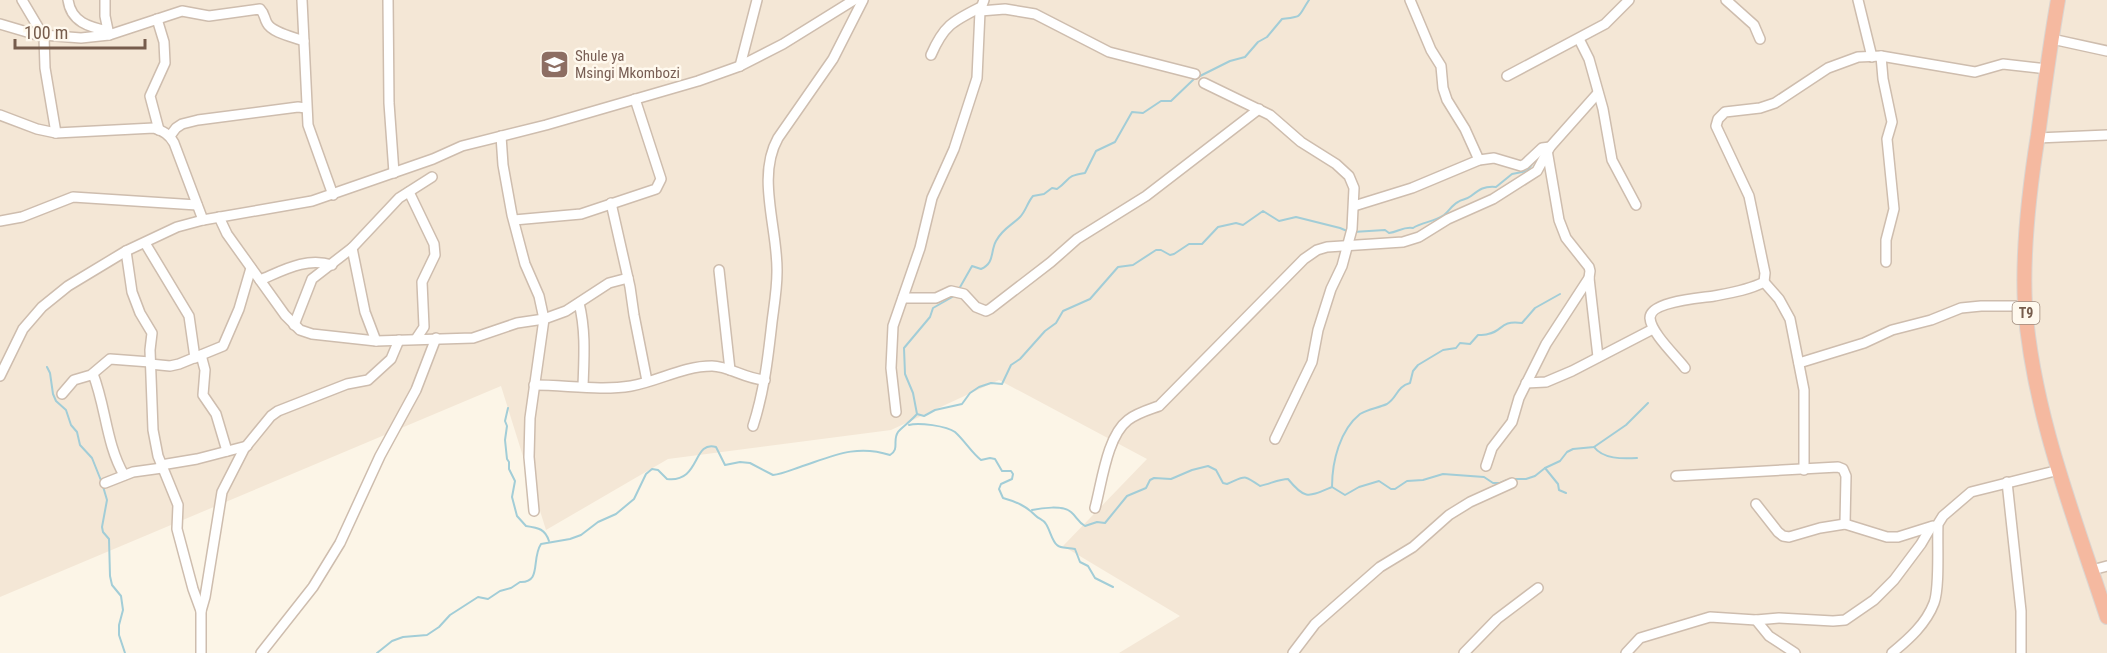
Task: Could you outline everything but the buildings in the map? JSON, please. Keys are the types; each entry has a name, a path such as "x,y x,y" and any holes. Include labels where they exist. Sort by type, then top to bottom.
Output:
{"highway":[{"name":"T9","path":"2058,0 2027,216 2025,306 2036,385 2058,470 2107,617"}],"street":[{"path":"22,0 44,36 46,76 56,133"},
{"path":"69,0 72,13 80,21 109,33"},
{"path":"105,0 109,33"},
{"path":"302,0 308,124 333,195"},
{"path":"388,0 389,103 394,173"},
{"path":"741,66 757,0"},
{"path":"0,376 23,329 42,307 68,286 126,251 177,227 203,220 312,201 433,159 462,146 546,125 698,81 741,66 783,44 837,5 854,0"},
{"path":"753,426 765,380 777,275 777,252 768,186 768,162 771,149 833,59 863,0"},
{"path":"1410,0 1431,50 1441,66 1443,88 1447,100 1465,129 1479,160"},
{"path":"1507,76 1605,24 1629,0"},
{"path":"1726,0 1754,25 1760,39"},
{"path":"1858,0 1883,79 1892,122 1887,139 1894,209 1886,240 1886,262"},
{"path":"896,412 891,345 893,326 920,248 932,198 954,149 977,78 982,6"},
{"path":"931,55 943,32 958,19 982,6 1035,14 1109,52 1195,74"},
{"path":"0,24 44,36 81,38 109,33 182,11 209,16 260,9 269,26 304,41"},
{"path":"157,19 164,42 165,63 150,96 159,130"},
{"path":"1579,39 1589,59 1604,109 1612,160 1635,205"},
{"path":"2052,39 2107,51"},
{"path":"1804,470 1804,390 1790,319 1779,299 1764,282 1765,273 1749,196 1719,135 1716,126 1718,119 1725,112 1760,108 1776,103 1828,68 1858,57 1876,56 1975,72 2002,64 2047,69"},
{"path":"1204,83 1259,109 1278,121 1301,142 1329,159 1349,176 1354,188 1352,229 1342,266 1331,289 1318,330 1312,362 1275,439"},
{"path":"1095,508 1116,432 1139,414 1159,406 1310,254 1327,247 1393,244 1419,237 1448,219 1493,198 1537,171 1549,148 1598,93"},
{"path":"514,220 580,214 656,189 662,179 635,99"},
{"path":"170,136 182,124 198,120 298,107 306,108"},
{"path":"903,298 936,298 951,291 964,294 976,307 986,311 990,309 1052,261 1077,238 1146,196 1259,109"},
{"path":"0,115 37,129 56,133 154,128 159,130 170,136 203,220"},
{"path":"2037,138 2107,135"},
{"path":"501,136 503,165 514,220 525,264 539,296 544,319 534,385 529,457 534,511"},
{"path":"1354,206 1412,188 1479,160 1494,158 1521,166 1530,161 1542,148 1549,148"},
{"path":"1549,148 1559,220 1566,238 1590,271 1598,357"},
{"path":"294,326 310,281 352,248 384,213 432,177"},
{"path":"410,192 434,244 435,255 422,282 424,327 416,339"},
{"path":"0,221 22,217 73,197 197,205"},
{"path":"611,203 648,381"},
{"path":"219,217 227,234 294,326 312,334 376,341 473,338 517,323 544,319 566,311 609,283 628,278"},
{"path":"145,243 189,316 198,357 204,370 203,395 216,414 227,451"},
{"path":"352,248 365,312 376,341"},
{"path":"126,251 132,292 140,313 152,333 150,363 152,424 158,456 178,505 177,529 190,580 201,611"},
{"path":"260,280 308,262 317,261 332,265"},
{"path":"62,394 74,380 93,374 113,359 170,366 220,347 225,342 239,309 251,268"},
{"path":"719,270 729,370"},
{"path":"1486,466 1492,448 1512,422 1526,383 1559,321 1583,290 1589,278"},
{"path":"1685,368 1653,328 1651,314 1660,307 1684,299 1715,296 1757,286 1764,282"},
{"path":"579,303 585,342 583,386"},
{"path":"1799,363 1864,343 1892,330 1931,320 1961,308 2025,306"},
{"path":"1526,383 1546,382 1572,371 1653,328"},
{"path":"261,653 313,587 340,543 380,456 416,390 436,338"},
{"path":"201,653 201,611 211,566 222,492 247,446 271,416 278,411 347,384 368,380 394,356 399,340"},
{"path":"534,385 634,386 688,368 712,366 729,370 745,378 765,380"},
{"path":"93,374 107,419 111,446 123,475"},
{"path":"105,483 123,475 247,446"},
{"path":"1676,476 1834,467 1843,469 1846,476 1845,524"},
{"path":"1626,653 1640,638 1710,617 1756,620 1779,618 1845,620 1874,600 1894,580 1935,525 1971,492 2058,470"},
{"path":"1293,653 1315,624 1380,567 1413,547 1449,515 1470,502 1512,483"},
{"path":"2007,483 2020,611 2021,653"},
{"path":"1756,504 1783,536 1789,537 1845,524 1887,537 1898,537 1935,525"},
{"path":"1892,653 1912,636 1924,621 1934,602 1935,525"},
{"path":"2092,570 2107,566"},
{"path":"1464,653 1497,619 1538,588"},
{"path":"1756,620 1763,631 1795,653"}],"shaded area":[{"path":"0,0 2107,0 2107,653 1119,653 1180,616 1063,546 1147,459 999,380 891,430 668,459 546,530 501,386 0,597"}],"waterway":[{"path":"959,289 972,266 981,269 988,264 999,237 1022,215 1033,196 1044,194 1052,188 1057,189 1071,177 1085,173 1096,151 1115,142 1132,112 1143,113 1161,101 1171,101 1194,79 1230,61 1245,57 1258,42 1267,37 1282,19 1299,15 1309,0"},
{"path":"1353,232 1385,230 1389,233 1413,228 1436,219 1461,200 1488,187 1496,187 1512,174 1527,171 1536,159"},
{"path":"917,414 924,416 935,410 962,404 970,393 979,387 991,383 1002,384 1011,365 1056,323 1063,311 1090,299 1118,267 1133,265 1156,250 1170,255 1189,244 1202,244 1218,227 1236,223 1243,225 1263,211 1279,221 1296,217 1347,231"},
{"path":"1332,487 1338,447 1347,428 1360,414 1391,401 1402,387 1410,383 1413,371 1418,365 1443,350 1456,348 1460,343 1470,344 1478,335 1493,333 1505,324 1522,323 1535,308 1560,294"},
{"path":"377,653 392,641 403,637 427,635 439,627 450,615 478,597 488,599 500,591 531,579 541,544 581,535 598,522 616,514 634,499 646,474 652,469 658,470 667,479 686,475 699,455 708,447 716,447 725,465 750,463 773,475 855,451 890,455 895,450 898,432 917,414 913,393 905,374 904,348 930,317 933,308 954,296"},
{"path":"47,367 56,401 66,410 71,425 77,432 80,445 92,458 107,500 102,527 109,539 112,585 121,596 123,610 119,635 125,653"},
{"path":"1513,479 1535,476 1560,461 1567,452 1573,449 1594,447 1626,425 1648,403"},
{"path":"508,408 505,440 509,469 515,481 512,497 517,516 526,526 538,528 549,541"},
{"path":"909,425 925,424 951,430 959,435 981,460 995,459 1002,471 1011,471 1012,479 1001,484 999,489 1003,498 1021,505 1044,521 1057,545 1075,549 1080,562 1088,566 1095,578 1113,587"},
{"path":"1594,447 1608,456 1637,458"},
{"path":"1032,510 1063,508 1071,512 1085,526 1097,522 1105,523 1127,496 1146,488 1150,480 1154,478 1171,479 1208,466 1216,470 1223,483 1227,484 1244,478 1260,486 1288,479 1299,491 1307,495 1332,487"},
{"path":"1545,468 1558,484 1559,490 1566,493"},
{"path":"1332,487 1345,495 1359,487 1379,481 1395,489 1407,481 1423,480 1443,474 1484,477 1493,483 1507,480"}],"place":[{"name":"Shule ya Msingi Mkombozi","path":"554,65"}]}
